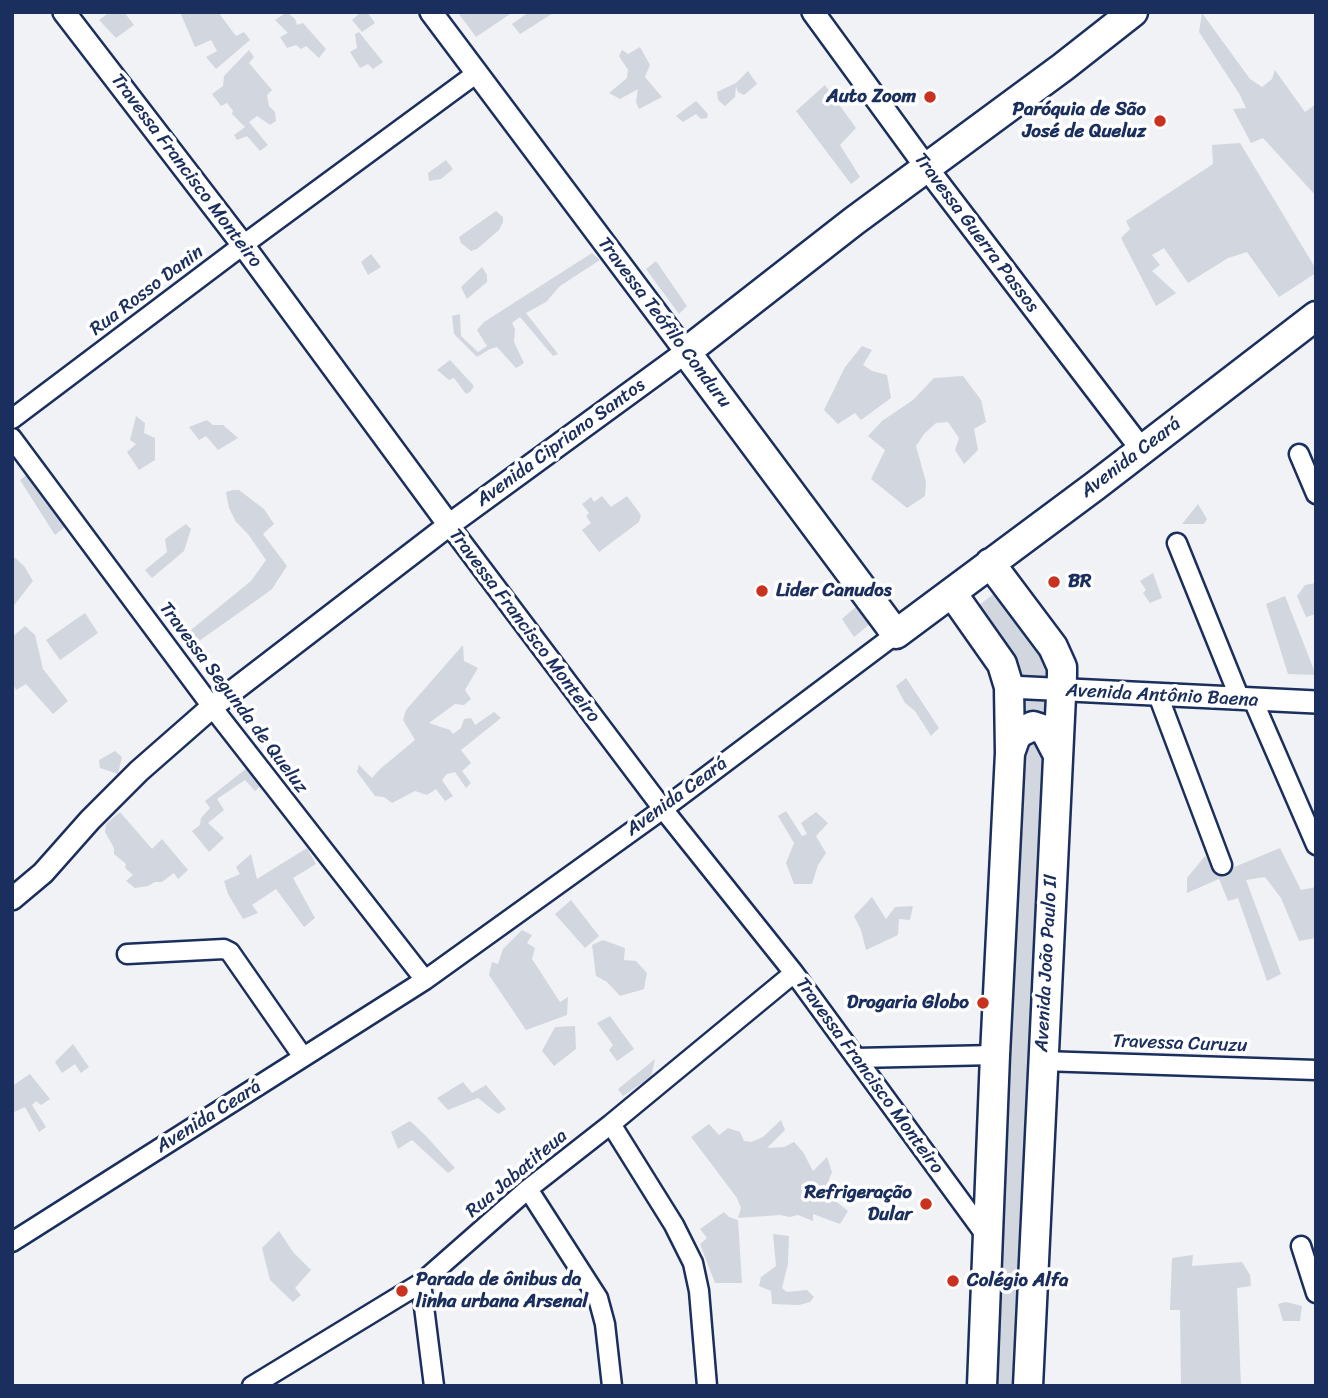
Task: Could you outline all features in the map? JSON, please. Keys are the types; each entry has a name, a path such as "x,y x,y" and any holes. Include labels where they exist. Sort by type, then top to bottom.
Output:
{"main road":[{"name":"Avenida Cipriano Santos","path":"686,352 1133,12"},
{"name":"Avenida Ceará","path":"896,634 1316,316"},
{"name":"Travessa Teófilo Conduru","path":"686,352 896,634"},
{"name":"Avenida João Paulo II","path":"990,563 1058,657 1062,667 1028,1386"},
{"path":"952,593 997,656 1006,673 1009,687 1010,753 982,1386"},
{"path":"1010,753 1015,738 1033,726 1045,730 1058,753"}],"street":[{"name":"Travessa Francisco Monteiro","path":"64,12 243,245 663,809 794,973 987,1237"},
{"name":"Travessa Teófilo Conduru","path":"431,12 686,352"},
{"name":"Travessa Guerra Passos","path":"813,12 926,167 1142,450"},
{"name":"Rua Rosso Danin","path":"12,419 477,73"},
{"name":"Avenida Cipriano Santos","path":"12,899 43,873 139,771 212,708 449,525 686,352"},
{"name":"Travessa Segunda de Queluz","path":"12,438 212,708 425,980"},
{"path":"1299,454 1316,494"},
{"path":"1177,543 1246,699 1316,845"},
{"name":"Avenida Ceará","path":"12,1242 425,980 663,809 896,634"},
{"name":"Avenida Antônio Baena","path":"1009,687 1316,702"},
{"path":"1158,695 1222,865"},
{"path":"127,954 224,949 230,952 303,1057"},
{"name":"Rua Jabatiteua","path":"252,1386 421,1283 528,1189 794,973"},
{"path":"856,1058 995,1055"},
{"name":"Travessa Curuzu","path":"1042,1061 1316,1070"},
{"path":"611,1124 674,1225 693,1264 699,1291 707,1386"},
{"path":"528,1189 598,1298 612,1386"},
{"path":"1301,1246 1316,1293"},
{"path":"421,1283 434,1386"}],"shaded area":[{"path":"110,12 124,12 134,25 116,38 99,20"},
{"path":"180,12 218,12 236,36 244,32 250,40 216,69 206,57 217,51 211,40 195,47"},
{"path":"287,12 297,25 303,23 326,49 319,58 306,46 301,49 296,45 287,48 280,37 288,33 275,20"},
{"path":"361,12 367,12 375,23 362,32 352,20"},
{"path":"513,12 476,37 459,14"},
{"path":"529,12 555,12 520,34 512,24"},
{"path":"1202,13 1250,79 1262,87 1272,79 1275,70 1305,112 1316,104 1316,196 1263,138 1251,143 1233,109 1246,108 1240,95 1199,32"},
{"path":"359,32 383,62 373,69 368,64 360,68 350,52 357,48 355,34"},
{"path":"640,47 650,65 645,77 662,97 639,109 636,102 638,89 620,99 609,93 627,78 628,70 619,56 622,50 628,54"},
{"path":"249,50 254,57 249,63 272,90 267,95 276,121 270,125 257,116 249,122 268,145 260,151 247,136 237,140 234,135 245,127 232,114 233,111 227,103 221,106 212,94 223,86 224,76"},
{"path":"748,71 757,84 744,95 738,92 736,86 735,97 725,106 718,100 717,92 736,83"},
{"path":"825,85 856,128 840,145 860,177 851,184 796,111"},
{"path":"696,101 708,114 707,118 701,119 696,114 683,122 676,116"},
{"path":"1240,143 1316,273 1279,297 1247,252 1228,258 1188,283 1164,248 1152,255 1160,265 1152,271 1176,293 1156,306 1121,238 1130,229 1126,221 1213,164 1212,145"},
{"path":"446,160 453,169 441,179 429,181 428,173"},
{"path":"496,211 503,217 499,230 477,249 471,251 461,243 459,237"},
{"path":"592,253 600,260 560,286 546,302 526,313 558,354 553,356 520,317 512,323 515,329 514,342 524,363 516,368 497,347 477,357 454,334 452,316 460,314 461,336 478,352 487,346 477,330 484,322"},
{"path":"371,254 381,267 368,275 361,262"},
{"path":"656,261 687,306 679,314 646,269"},
{"path":"482,267 487,275 487,282 467,299 461,287"},
{"path":"862,346 872,350 863,365 887,375 891,398 861,420 855,413 838,424 824,410 845,367"},
{"path":"450,360 474,386 470,392 466,394 454,378 449,380 437,370"},
{"path":"963,376 981,400 986,422 974,429 978,450 964,464 955,450 959,438 948,422 936,423 916,446 926,482 925,496 907,508 871,479 885,450 868,436 882,421 913,400 934,378"},
{"path":"136,416 145,423 144,433 155,438 155,460 139,470 127,452 136,444 130,440"},
{"path":"207,420 213,425 223,425 238,438 218,450 206,436 199,440 189,427"},
{"path":"30,472 67,525 55,535 20,480"},
{"path":"239,490 264,509 274,524 263,534 287,566 272,589 192,646 186,634 251,581 266,560 236,522 229,508 226,492"},
{"path":"602,496 611,507 627,496 641,515 639,522 599,552 582,530 591,523 586,516 589,513 582,504 591,497 594,502"},
{"path":"1198,504 1207,519 1204,524 1182,524"},
{"path":"186,524 191,529 184,551 152,578 145,570 167,552 165,539"},
{"path":"13,556 24,566 33,581 12,608"},
{"path":"1153,573 1162,598 1150,603 1143,593 1146,590 1140,581"},
{"path":"1316,583 1316,614 1306,617 1297,596 1305,585"},
{"path":"999,590 1050,659 1052,681 1018,679 975,608"},
{"path":"1285,596 1316,675 1288,674 1266,604"},
{"path":"858,605 870,624 854,637 842,619"},
{"path":"85,613 98,633 60,660 46,640"},
{"path":"25,626 35,635 43,669 68,701 53,714 26,684 16,690 12,682 12,637"},
{"path":"463,645 464,661 478,668 465,690 471,699 464,705 455,704 429,723 450,730 453,734 461,728 464,719 471,718 475,725 494,712 501,718 461,750 471,763 462,771 471,783 466,788 455,772 447,774 442,780 453,796 445,801 436,789 427,795 415,791 392,803 384,797 375,796 357,772 359,765 372,778 415,740 403,720 406,710"},
{"path":"906,678 939,728 931,736 915,711 905,703 896,686"},
{"path":"1022,694 1056,696 1055,736 1023,725"},
{"path":"1023,738 1051,745 1026,1386 994,1386"},
{"path":"115,751 122,757 118,774 100,768 99,760"},
{"path":"247,768 262,785 255,791 245,780 217,799 224,810 208,823 224,838 209,852 192,831 200,825 201,818 210,808 205,801"},
{"path":"786,811 802,836 807,834 801,823 816,812 828,823 816,836 826,853 818,865 812,884 794,884 786,863 794,843 778,816"},
{"path":"120,812 152,849 162,839 188,870 178,879 174,873 162,882 148,886 135,888 126,881 133,875 125,868 126,864 114,854 114,848 105,832 106,824"},
{"path":"307,848 316,864 293,878 315,918 304,927 276,889 252,905 258,913 243,919 228,894 224,881 240,874 236,867 251,854 257,879"},
{"path":"1280,848 1301,890 1316,887 1316,938 1299,941 1281,898 1265,877 1246,880 1281,974 1267,981 1238,898 1228,901 1219,879 1187,893 1187,878 1205,856 1216,869 1232,868"},
{"path":"872,897 886,919 895,907 913,906 910,920 899,919 898,935 866,950 854,916"},
{"path":"571,900 599,936 585,948 555,914"},
{"path":"522,930 532,935 527,943 535,948 532,959 560,1002 568,997 567,1015 526,1030 489,975 492,962 498,964 503,949"},
{"path":"603,940 625,948 624,960 636,961 647,973 644,989 620,996 607,982 596,976 592,945"},
{"path":"610,1016 634,1049 617,1061 609,1050 613,1045 597,1023"},
{"path":"575,1026 576,1049 554,1066 542,1051 555,1027"},
{"path":"73,1044 89,1067 81,1073 75,1064 62,1073 55,1062"},
{"path":"655,1059 651,1077 623,1096 618,1089"},
{"path":"30,1074 50,1099 41,1105 36,1101 32,1105 46,1127 39,1132 25,1107 12,1113 12,1086"},
{"path":"463,1082 472,1093 486,1085 506,1109 498,1114 478,1098 448,1110 437,1098"},
{"path":"781,1120 785,1130 767,1148 784,1147 794,1142 813,1171 827,1157 832,1172 824,1192 848,1211 840,1224 813,1214 813,1221 798,1215 738,1218 741,1208 737,1198 691,1137 709,1124 719,1135 728,1128 740,1132 744,1141 751,1142 763,1137"},
{"path":"410,1121 455,1168 448,1173 412,1140 398,1149 391,1132"},
{"path":"724,1212 738,1220 742,1283 715,1283 700,1244 707,1238 700,1229"},
{"path":"279,1231 293,1252 311,1270 295,1288 301,1295 293,1302 270,1280 262,1248"},
{"path":"773,1234 789,1236 788,1264 782,1288 787,1292 807,1290 814,1297 810,1302 799,1305 772,1304 771,1291 759,1286 761,1277 776,1266"},
{"path":"1193,1255 1192,1266 1242,1262 1250,1275 1251,1286 1237,1288 1241,1386 1181,1386 1180,1310 1170,1310 1172,1258"},
{"path":"1286,1302 1302,1306 1300,1321 1283,1321 1278,1304"}],"place":[{"name":"Auto Zoom","path":"930,97"},
{"name":"Paróquia de São José de Queluz","path":"1160,121"},
{"name":"BR","path":"1054,582"},
{"name":"Lider Canudos","path":"762,591"},
{"name":"Drogaria Globo","path":"983,1003"},
{"name":"Refrigeração Dular","path":"926,1204"},
{"name":"Colégio Alfa","path":"953,1281"},
{"name":"Parada de ônibus da linha urbana Arsenal","path":"402,1291"}]}
